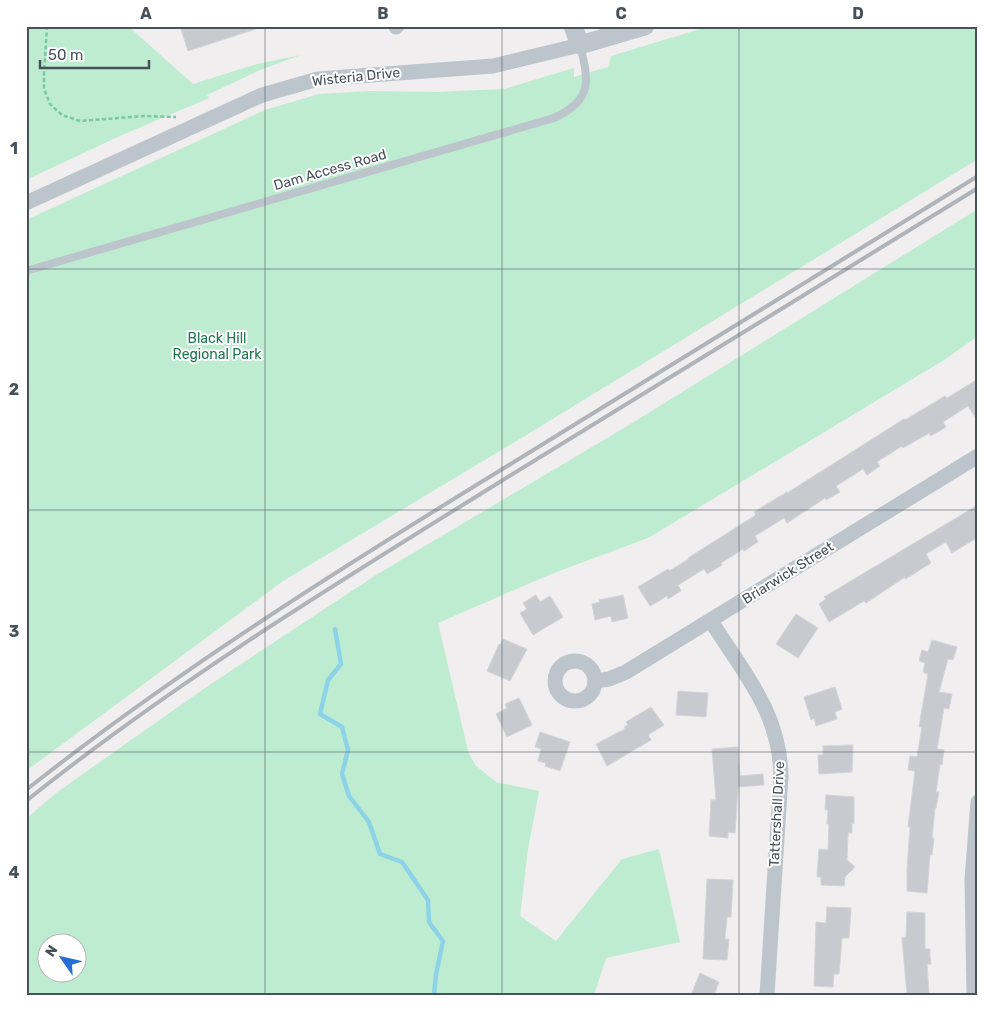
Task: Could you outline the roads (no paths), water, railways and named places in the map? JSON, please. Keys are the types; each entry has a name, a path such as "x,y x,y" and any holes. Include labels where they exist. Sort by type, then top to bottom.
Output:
{"street":[{"path":"573,26 580,45"},
{"name":"Wisteria Drive","path":"26,204 262,95 318,79 493,66 580,45 645,26"},
{"name":"Briarwick Street","path":"595,681 609,679 626,672 978,456"},
{"name":"Tattershall Drive","path":"711,621 761,700 773,725 780,750 781,776 767,995"},
{"path":"974,995 975,939 972,879 978,802"}],"lane":[{"name":"Dam Access Road","path":"26,270 554,118 575,106 584,91 587,76 580,45"}],"waterway":[{"path":"335,629 341,664 328,680 320,714 342,727 348,750 342,774 349,796 369,822 380,854 402,862 428,900 429,922 443,941 434,995"}],"railway":[{"path":"26,790 146,700 332,575 978,176"},
{"path":"26,801 141,714 320,594 978,188"}],"park label":[{"name":"Black Hill Regional Park","path":"217,346"}]}
